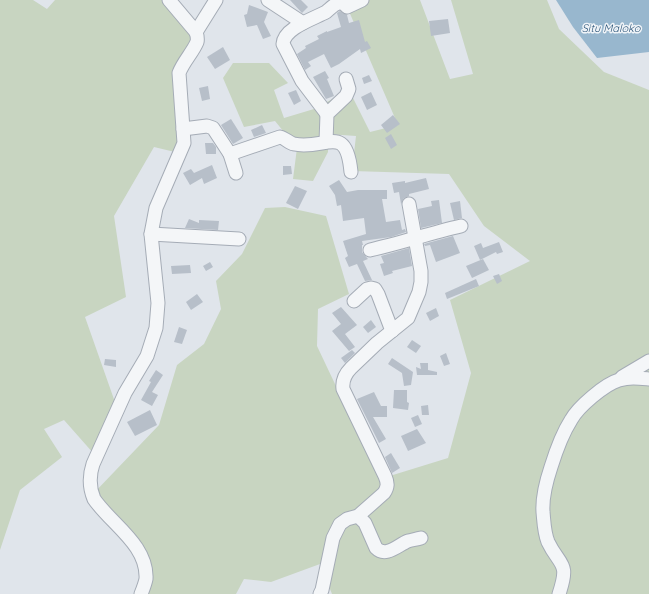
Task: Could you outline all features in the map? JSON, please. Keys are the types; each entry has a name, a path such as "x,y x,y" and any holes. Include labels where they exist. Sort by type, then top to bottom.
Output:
{"street":[{"path":"141,594 146,580 145,566 142,556 136,546 94,499 90,474 93,464 125,393 147,356 156,328 158,302 151,234 156,208 184,143 179,74 182,65 197,42 198,37 196,32 168,0"},
{"path":"196,32 216,0"},
{"path":"268,0 303,23"},
{"path":"326,142 327,114 302,81 283,44 283,39 288,33 303,23 326,12 339,3 342,3 347,7 362,0"},
{"path":"327,114 346,96 349,89 346,79"},
{"path":"183,129 207,126 214,128 230,154 236,173"},
{"path":"230,154 280,137 293,144 312,144 335,141 342,144 345,148 350,162 351,172"},
{"path":"320,594 336,530 340,524 347,519 358,516 387,489 388,483 343,390 342,383 347,372 351,368 377,343 408,318 419,292 422,282 421,271 409,204"},
{"path":"370,250 461,226"},
{"path":"151,234 239,239"},
{"path":"354,301 367,289 374,289 378,294 392,331"},
{"path":"559,594 563,583 564,571 562,564 545,534 543,510 545,486 557,449 571,420 595,395 617,380 649,362"},
{"path":"617,380 635,377 649,379"},
{"path":"358,516 365,523 376,548 379,551 388,552 407,541 421,538"}],"green space":[{"path":"0,0 33,0 47,9 55,0 171,0 195,37 182,60 179,153 154,147 114,216 126,297 85,317 116,405 94,454 64,420 44,429 62,457 20,490 0,550"},
{"path":"363,0 420,0 450,79 473,74 451,0 547,0 559,29 604,72 649,90 649,594 332,594 320,564 271,582 244,579 236,594 142,594 143,568 92,495 159,425 177,365 204,344 221,309 216,281 242,254 265,208 285,207 326,216 349,294 318,309 317,346 380,479 448,458 471,373 450,300 530,261 484,226 449,174 352,171 356,136 328,134 328,152 313,181 293,179 297,148 275,121 244,127 223,78 233,63 269,63 288,83 274,90 284,118 314,109 349,90 370,132 398,125 348,9"}],"water":[{"name":"Situ Maloko","path":"556,0 649,0 649,52 597,58 573,27"}],"building":[{"path":"290,0 301,0 308,7 302,13"},
{"path":"249,5 268,12 264,22 271,36 263,39 257,25 247,27 244,15 247,14"},
{"path":"340,11 347,15 349,23 359,20 365,42 367,41 371,48 361,53 360,49 331,68 324,54 308,62 311,66 305,70 297,54 306,48 305,46 319,39 317,36 341,27 337,13"},
{"path":"448,19 450,33 431,36 429,21"},
{"path":"223,47 230,60 215,69 207,57"},
{"path":"325,71 329,78 327,79 334,96 326,99 313,77"},
{"path":"369,75 372,81 364,84 362,78"},
{"path":"208,86 210,99 202,101 199,88"},
{"path":"296,90 301,101 294,105 288,93"},
{"path":"371,92 377,105 367,110 361,97"},
{"path":"393,115 400,124 387,133 381,125"},
{"path":"231,119 243,138 233,144 221,125"},
{"path":"262,125 266,133 254,137 251,130"},
{"path":"391,134 397,145 391,149 385,138"},
{"path":"205,143 213,143 216,147 216,154 206,154"},
{"path":"212,165 217,178 204,184 202,178 190,185 183,173 191,169 194,173"},
{"path":"283,166 291,166 292,174 283,175"},
{"path":"426,178 429,189 409,194 409,196 404,198 401,204 399,192 394,193 392,183 405,181 405,183"},
{"path":"339,180 347,192 358,190 387,190 387,199 382,199 386,222 400,220 402,230 405,229 406,232 391,237 362,241 362,252 368,259 363,261 372,280 365,281 357,264 349,267 345,258 348,256 343,241 366,234 364,218 343,221 341,205 337,206 335,195 329,186"},
{"path":"295,186 307,191 298,209 286,203"},
{"path":"439,200 442,223 421,228 418,209 432,206 431,201"},
{"path":"460,201 462,218 454,220 450,203"},
{"path":"189,219 199,223 199,220 219,221 218,230 185,228"},
{"path":"453,236 460,253 436,262 430,245 425,246 424,244"},
{"path":"499,242 503,252 497,254 496,252 480,260 474,246 481,243 483,248"},
{"path":"409,248 412,266 392,271 393,273 384,276 380,264 384,263 381,256"},
{"path":"483,259 489,270 472,278 466,266"},
{"path":"210,262 213,267 206,271 203,266"},
{"path":"190,265 191,273 172,274 171,266"},
{"path":"499,274 502,281 497,284 493,276"},
{"path":"476,279 479,286 447,299 445,293"},
{"path":"197,294 203,302 191,310 186,302"},
{"path":"341,307 357,325 345,334 355,347 349,351 332,331 341,324 332,313"},
{"path":"436,308 439,316 430,321 426,313"},
{"path":"371,320 376,327 368,333 363,327"},
{"path":"179,327 187,330 182,344 174,342"},
{"path":"412,340 421,346 416,353 407,347"},
{"path":"352,350 355,353 345,363 341,358"},
{"path":"446,353 450,364 444,366 440,356"},
{"path":"392,358 413,372 411,385 404,386 402,373 388,364"},
{"path":"105,359 116,360 116,367 104,365"},
{"path":"420,363 428,363 428,370 437,372 437,375 417,375 416,367 421,369"},
{"path":"156,370 163,375 152,392 158,395 152,406 141,400 151,382 149,381"},
{"path":"394,390 407,390 407,402 409,403 408,410 393,408"},
{"path":"374,392 381,406 387,406 387,417 373,417 386,439 379,443 357,399"},
{"path":"428,405 429,415 422,415 421,406"},
{"path":"150,410 157,425 135,436 127,422"},
{"path":"418,415 422,424 415,427 411,418"},
{"path":"417,429 426,443 408,451 401,436"},
{"path":"391,453 400,468 392,473 385,457"}]}
